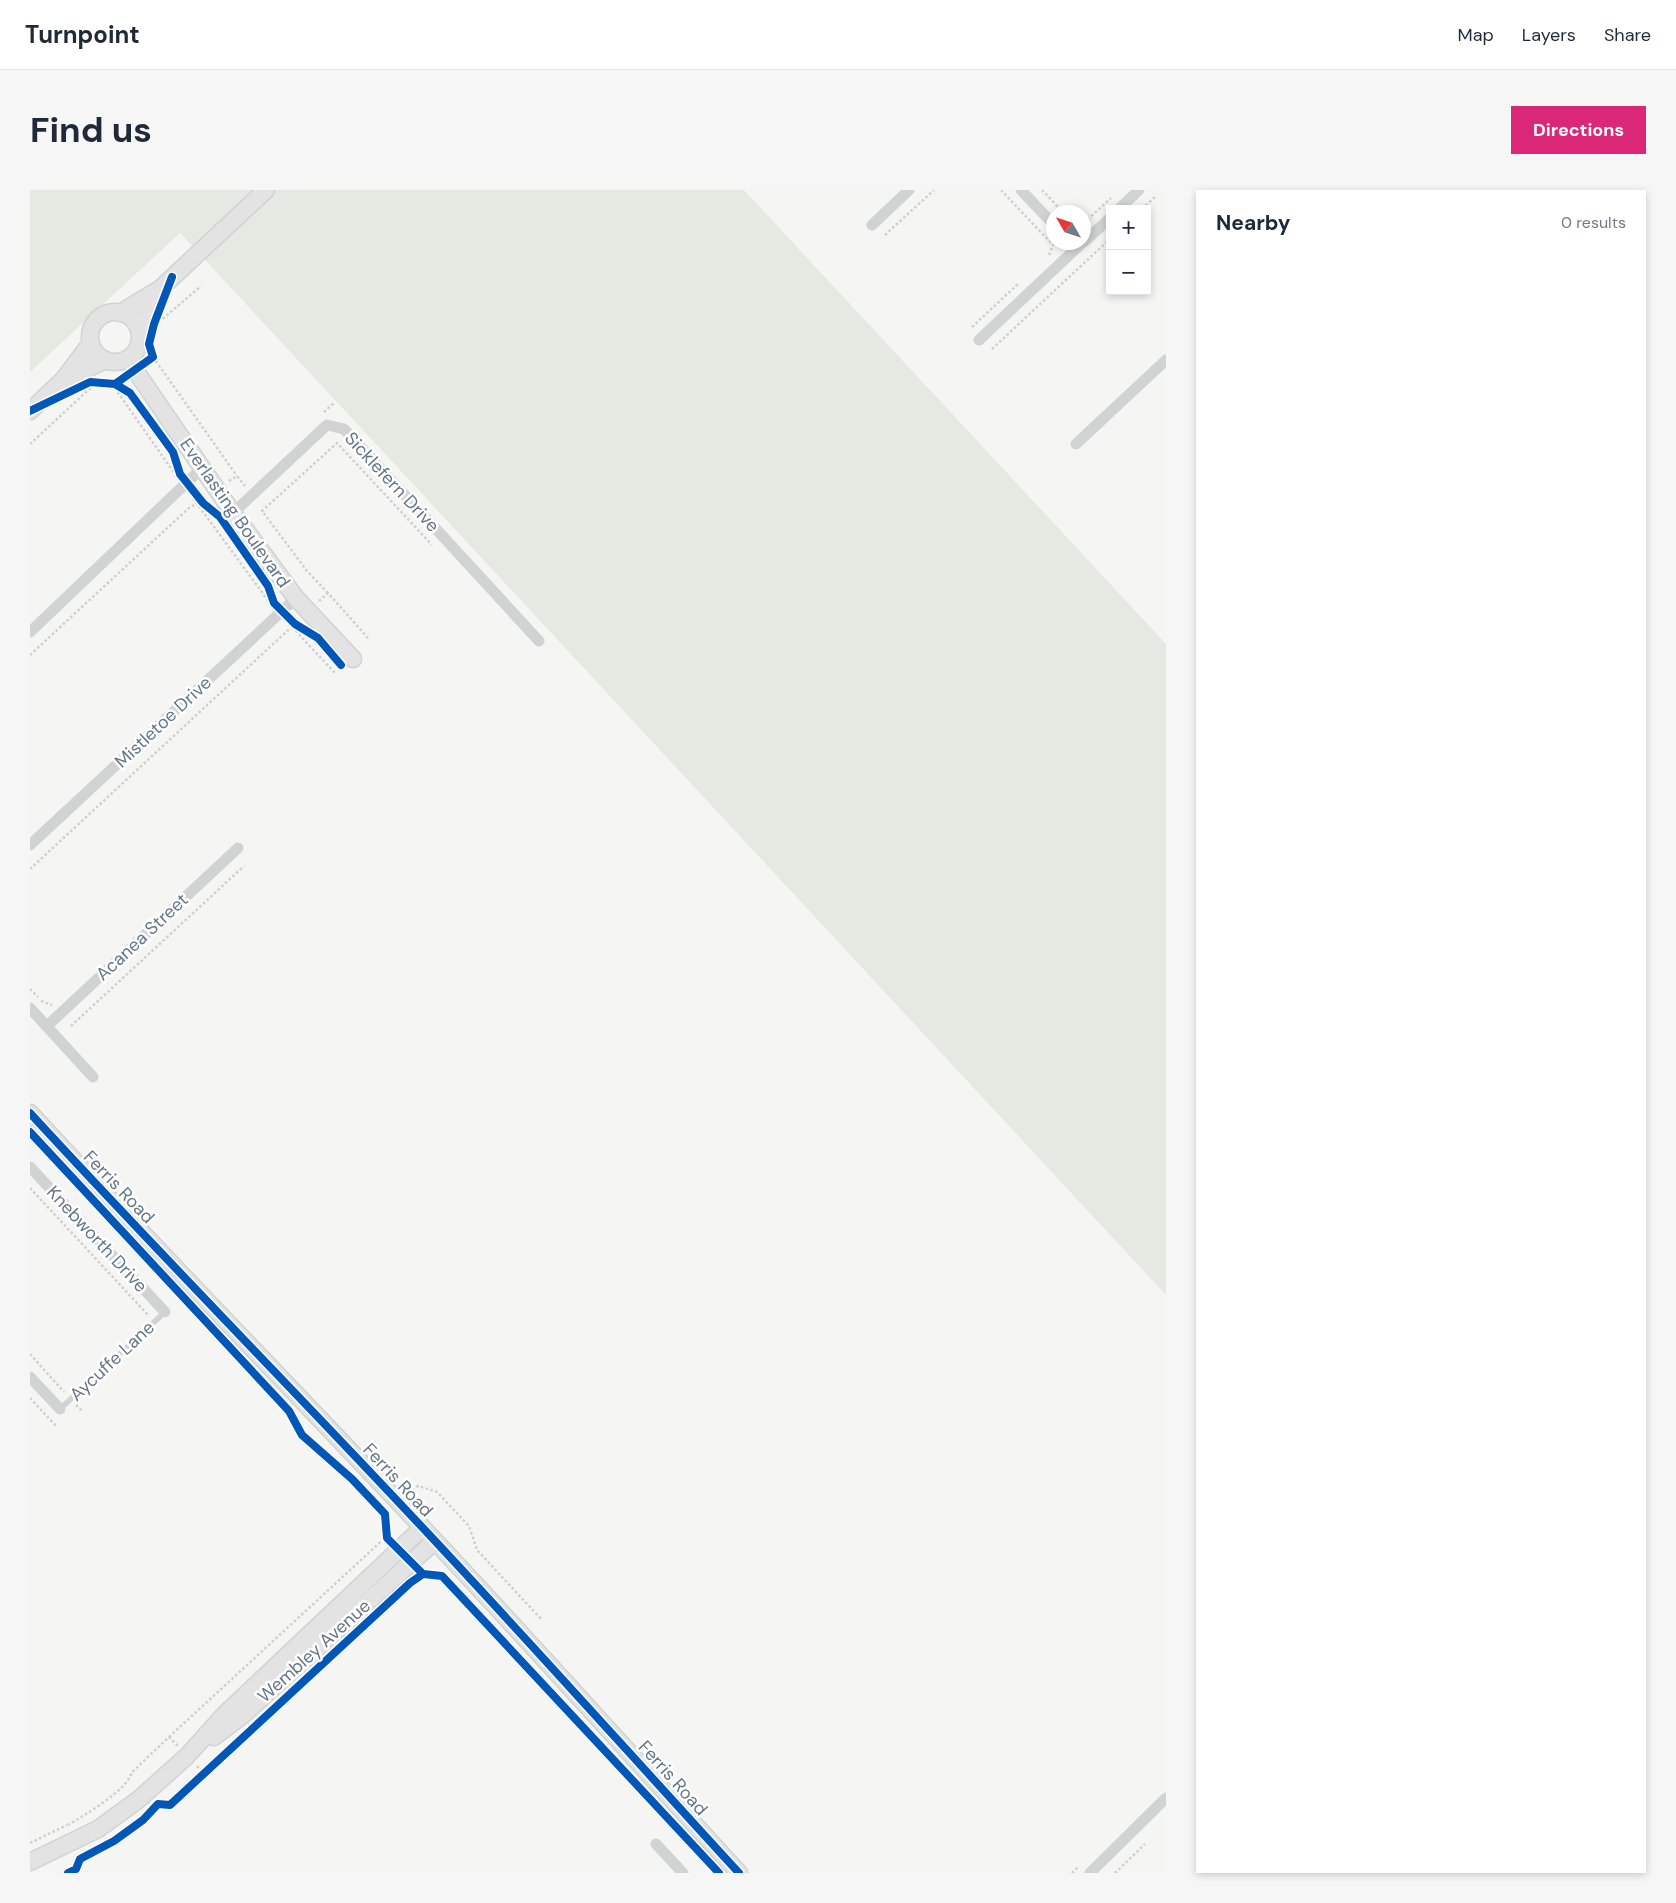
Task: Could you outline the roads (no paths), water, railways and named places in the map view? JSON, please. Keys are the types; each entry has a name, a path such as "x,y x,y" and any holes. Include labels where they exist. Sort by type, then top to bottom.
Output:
{"street":[{"path":"120,313 161,288 266,190"},
{"path":"872,225 910,190"},
{"path":"1021,190 1046,217"},
{"path":"1123,205 1139,190"},
{"path":"1091,233 1106,221"},
{"path":"979,340 1072,250"},
{"path":"151,321 134,321 120,313 104,315 92,327 90,343 99,356 106,360 132,364 140,337 151,321 161,288"},
{"path":"30,411 63,380 90,343"},
{"path":"63,380 88,382 106,360"},
{"path":"1076,444 1166,360"},
{"name":"Everlasting Boulevard","path":"132,364 233,513 296,598 353,659"},
{"name":"Sicklefern Drive","path":"233,513 327,425 344,429 539,641"},
{"path":"30,632 181,482 202,468"},
{"name":"Mistletoe Drive","path":"30,845 296,598"},
{"name":"Acanea Street","path":"47,1026 238,848"},
{"path":"30,1008 93,1077"},
{"name":"Ferris Road","path":"30,1113 87,1176 435,1541 739,1873"},
{"name":"Knebworth Drive","path":"30,1167 165,1312"},
{"path":"30,1377 60,1410"},
{"name":"Wembley Avenue","path":"187,1757 224,1715 422,1528"},
{"name":"Wembley Avenue","path":"30,1862 98,1829 138,1800 187,1757 243,1716 435,1541"},
{"path":"1090,1873 1166,1798"},
{"path":"656,1844 683,1873"}],"lane":[{"name":"Aycuffe Lane","path":"60,1410 165,1312"}]}
